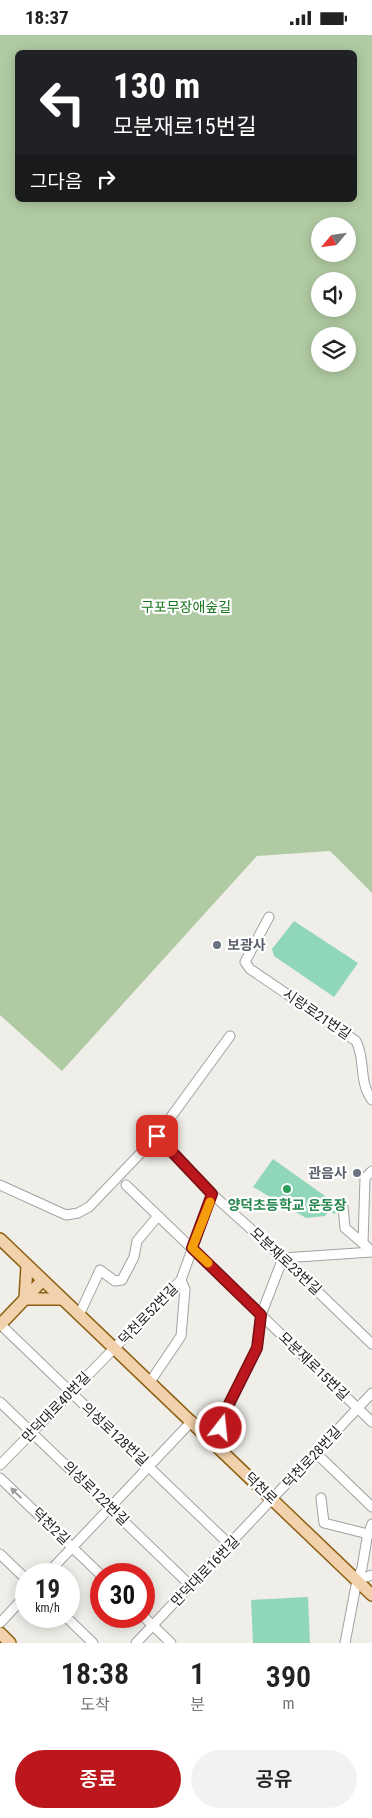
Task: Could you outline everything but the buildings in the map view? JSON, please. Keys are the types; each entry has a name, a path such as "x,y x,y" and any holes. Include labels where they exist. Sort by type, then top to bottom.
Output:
{"main road":[{"name":"덕천로","path":"0,1239 113,1349 207,1435 372,1595"},
{"path":"25,1299 27,1266"},
{"path":"0,1324 42,1281"},
{"path":"25,1299 62,1299"},
{"path":"0,1633 10,1643"}],"street":[{"name":"시랑로21번길","path":"269,917 245,962 250,969 356,1041 362,1053 361,1076 366,1092 372,1099"},
{"path":"0,1185 66,1215 78,1213 89,1207 157,1136 230,1036"},
{"name":"모분재로23번길","path":"157,1136 212,1194 283,1258 372,1344"},
{"path":"372,1171 365,1178 363,1243 372,1252"},
{"name":"모분재로15번길","path":"126,1185 372,1422"},
{"name":"덕천로52번길","path":"113,1349 181,1280 212,1194"},
{"path":"340,1206 343,1207 345,1228 372,1252"},
{"path":"79,1315 100,1271 115,1281 122,1280 134,1257 136,1241 158,1216"},
{"path":"207,1435 221,1428 223,1416 257,1348 261,1315 283,1258 372,1252"},
{"path":"150,1382 181,1336 185,1289 181,1280"},
{"name":"의성로128번길","path":"0,1324 150,1466 230,1545"},
{"name":"만덕대로40번길","path":"0,1465 113,1349"},
{"name":"덕천로28번길","path":"273,1499 372,1393"},
{"name":"의성로122번길","path":"0,1402 191,1586"},
{"path":"57,1563 192,1421"},
{"path":"316,1453 372,1507"},
{"name":"덕천2길","path":"0,1478 90,1564"},
{"path":"321,1498 324,1523 368,1534"},
{"name":"만덕대로16번길","path":"155,1623 273,1499"},
{"path":"345,1643 357,1580 362,1568 368,1534 372,1524"},
{"path":"0,1554 15,1568"},
{"path":"357,1580 372,1575"},
{"path":"0,1623 15,1607"},
{"path":"155,1627 171,1643"},
{"path":"77,1628 93,1643"},
{"name":"만덕대로16번길","path":"136,1643 150,1628"}],"green space":[{"name":"구포무장애숲길","path":"0,35 372,35 372,893 330,851 257,856 62,1071 0,1015"},
{"path":"294,921 358,963 334,997 274,956 272,949"},
{"name":"양덕초등학교 운동장","path":"273,1159 339,1206 335,1214 329,1211 325,1216 306,1218 253,1187"},
{"path":"308,1597 310,1643 253,1643 251,1600"}],"slow traffic":[{"path":"208,1263 192,1248 210,1202"}],"place":[{"name":"보광사","path":"217,945"},
{"name":"관음사","path":"357,1173"},
{"name":"양덕초등학교 운동장","path":"287,1189"}],"route":[{"path":"157,1136 212,1194 192,1248 261,1315 257,1348 223,1416 221,1428"}]}
